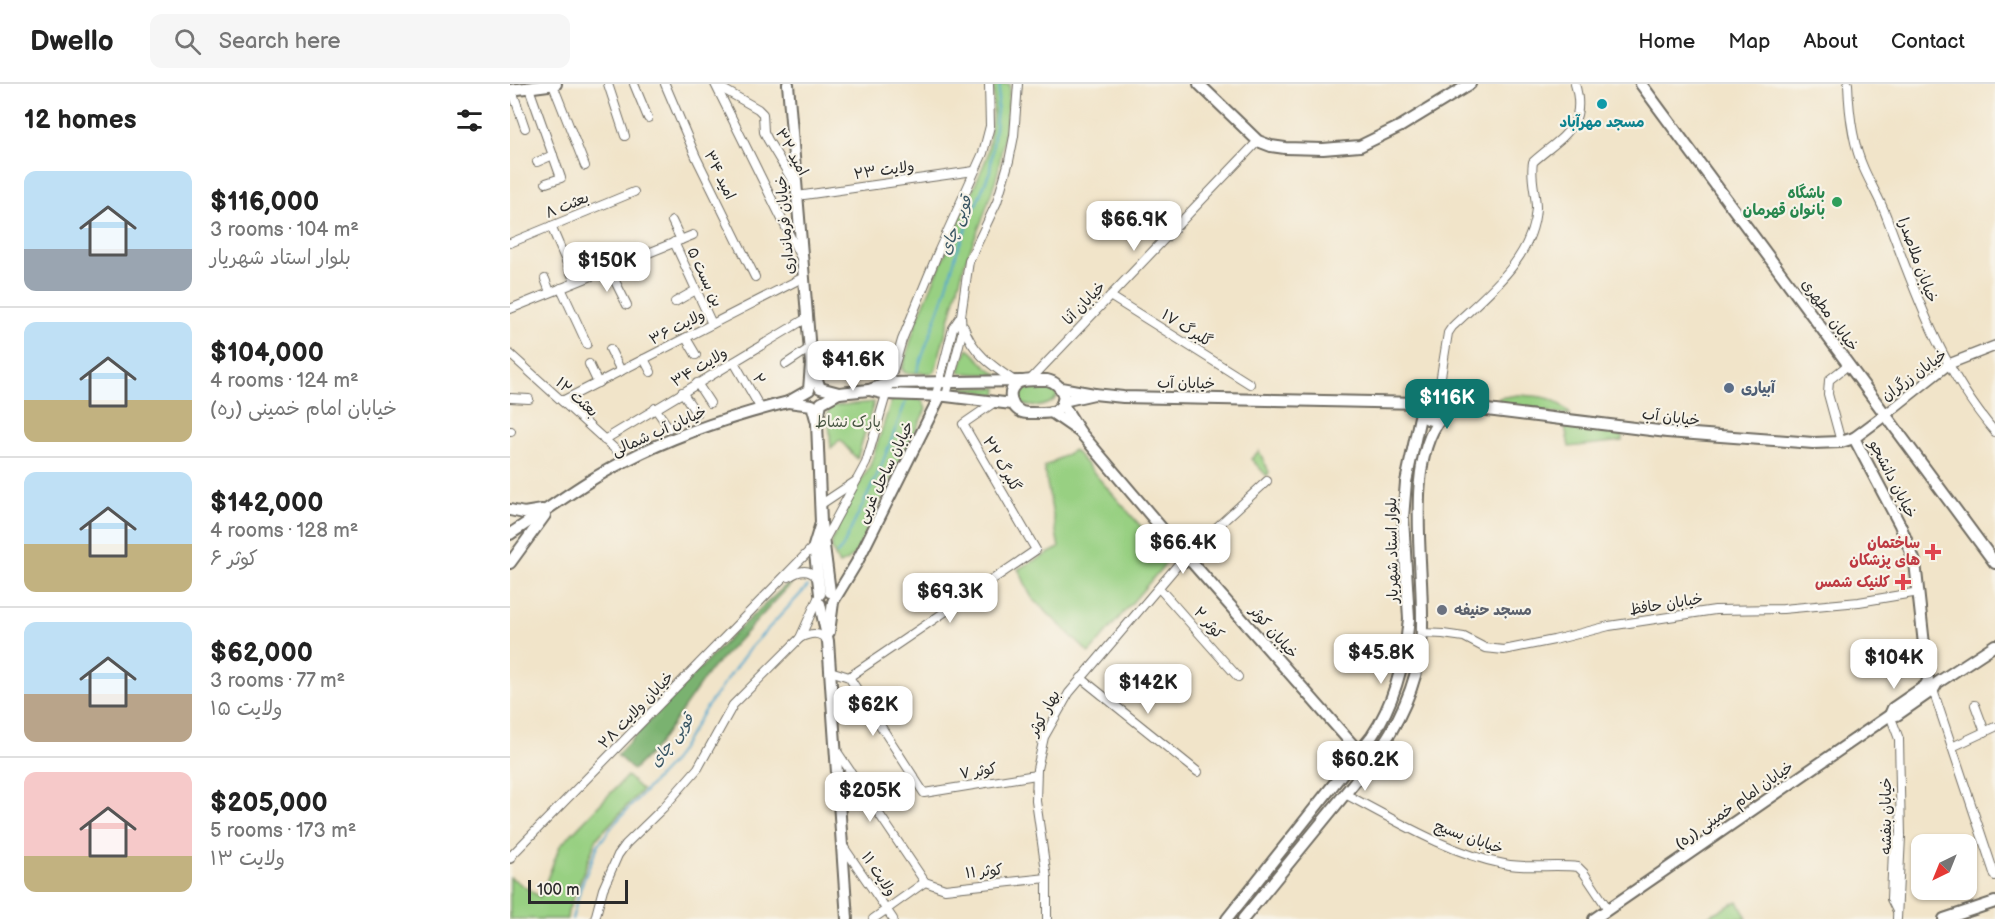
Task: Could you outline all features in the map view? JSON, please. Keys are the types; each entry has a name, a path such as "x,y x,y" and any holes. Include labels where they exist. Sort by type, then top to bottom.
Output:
{"main road":[{"name":"خیابان فرمانداری","path":"788,84 814,389"},
{"path":"1199,84 1258,141 1285,148 1323,149 1360,146 1401,126 1470,84"},
{"name":"خیابان مطهری","path":"1641,84 1995,563"},
{"path":"511,90 555,85"},
{"path":"814,389 839,393 943,382 1022,381 1053,381 1061,388 1063,402 1060,407 1051,412 1024,413 1016,409 1012,404 1011,393 1013,388 1022,381"},
{"name":"خیابان آب","path":"1061,388 1123,397 1421,407"},
{"path":"814,389 825,396 817,404 817,423 820,505 818,580 826,596"},
{"path":"814,389 806,397 817,404"},
{"name":"خیابان آب شمالی","path":"510,534 586,483 627,460 706,425 788,402 814,389"},
{"path":"888,389 1012,404"},
{"path":"817,404 839,393"},
{"name":"خیابان آب","path":"1063,402 1094,394"},
{"path":"1430,394 1438,395 1446,405 1441,418 1430,420 1421,407 1423,399 1430,394"},
{"name":"خیابان ساحل غربی","path":"826,596 857,562 941,396"},
{"name":"خیابان آب شمالی","path":"788,402 817,404"},
{"name":"خیابان کوثر","path":"1063,402 1080,432 1359,752"},
{"name":"خیابان آب","path":"1446,405 1708,437 1793,442 1841,442 1854,438 1885,415"},
{"name":"بلوار استاد شهریار","path":"1227,919 1359,752 1377,728 1389,705 1399,675 1408,634 1403,518 1406,482 1421,407"},
{"name":"خیابان کوثر","path":"1051,412 1080,432"},
{"name":"بلوار استاد شهریار","path":"1243,919 1379,751 1400,715 1414,676 1422,633 1423,595 1418,520 1420,487 1429,436 1441,418"},
{"name":"خیابان دانشجو","path":"1854,438 1900,525 1915,562 1931,684"},
{"path":"510,510 524,513 551,508"},
{"name":"خیابان آب شمالی","path":"510,563 551,508"},
{"path":"819,544 826,596 847,919"},
{"name":"خیابان ساحل غربی","path":"826,596 857,562"},
{"name":"خیابان امام خمینی (ره)","path":"1594,919 1890,715 1893,708 1995,645"},
{"path":"1944,919 1995,902"}],"street":[{"path":"608,84 625,136"},
{"path":"634,84 648,118"},
{"name":"امید ۳۴","path":"665,84 696,157 755,277"},
{"path":"715,84 803,262"},
{"name":"امید ۳۲","path":"715,84 763,114 768,140 797,192"},
{"name":"خیابان ولایت ۲۸","path":"510,857 819,544 866,463 902,340 939,250 983,153 990,126 989,84"},
{"path":"941,396 943,382 962,333 961,316 969,261 997,202 1009,161 1014,136 1018,84"},
{"path":"1438,395 1449,331 1524,252 1536,208 1532,175 1533,162 1572,128 1577,119 1579,110 1575,84"},
{"name":"خیابان ملاصدرا","path":"1848,84 1853,129 1863,168 1883,206 1924,315 1963,391 1995,432"},
{"path":"555,85 585,166"},
{"path":"529,88 561,178 546,183"},
{"path":"511,90 525,128"},
{"name":"خیابان آنا","path":"1022,381 1110,296 1258,141"},
{"path":"537,162 553,155"},
{"name":"ولایت ۲۳","path":"797,192 974,171"},
{"name":"بعثت ۸","path":"510,243 634,192"},
{"name":"بن بست ۵","path":"672,221 677,241 696,290 712,324"},
{"path":"551,226 575,282"},
{"path":"510,309 693,235"},
{"path":"609,269 627,305"},
{"name":"ولایت ۳۶","path":"562,401 804,277"},
{"path":"545,279 550,292"},
{"path":"561,288 587,344"},
{"path":"675,302 696,290"},
{"name":"گلبرگ ۱۷","path":"1110,296 1250,384"},
{"path":"961,316 967,336 975,350 989,364 1022,381"},
{"name":"ولایت ۳۴","path":"604,440 807,318"},
{"path":"686,338 696,355"},
{"name":"خیابان زرگران","path":"1885,415 1949,364 1995,346"},
{"path":"786,364 810,348"},
{"path":"610,349 621,371"},
{"name":"بعثت ۱۲","path":"510,354 627,460"},
{"path":"644,359 651,372"},
{"name":"۲","path":"734,362 760,409"},
{"path":"589,364 598,383"},
{"path":"1841,442 1828,391 1829,381 1848,365"},
{"path":"697,383 710,403"},
{"path":"682,392 697,414"},
{"path":"510,398 529,399"},
{"name":"گلبرگ ۲۲","path":"849,677 1036,550 963,424 995,402"},
{"path":"655,408 669,428"},
{"path":"820,505 857,480"},
{"name":"بهار کوثر","path":"1047,919 1047,878 1037,812 1036,775 1044,737 1060,708 1081,678 1186,555 1268,481"},
{"name":"خیابان ولایت ۲۸","path":"780,583 801,571 812,573 818,580"},
{"name":"کوثر ۲","path":"1159,588 1238,677"},
{"name":"خیابان حافظ","path":"1422,633 1464,637 1485,648 1504,650 1609,626 1715,610 1783,609 1859,602 1920,592"},
{"path":"595,919 610,871 626,844 663,808 698,768 733,705 800,638 826,596"},
{"path":"800,638 818,633 828,641"},
{"path":"1408,634 1422,633"},
{"path":"830,671 849,677"},
{"name":"کوثر ۷","path":"849,677 924,793 1036,775"},
{"path":"1081,678 1197,772"},
{"path":"1931,684 1995,876"},
{"path":"1975,705 1985,732"},
{"name":"خیابان بنفشه","path":"1890,715 1899,739 1901,836 1893,845 1891,899 1898,915"},
{"path":"1952,747 1995,727"},
{"path":"835,749 925,882 873,919"},
{"name":"خیابان بسیج","path":"1345,794 1450,847 1484,860 1508,865 1578,867 1608,909"},
{"path":"1298,829 1310,837"},
{"name":"ولایت ۱۱","path":"842,844 893,919"},
{"name":"کوثر ۱۱","path":"925,882 945,889 1047,878"}],"green space":[{"path":"994,84 1010,84 998,172 965,262 935,371 905,373 902,369 917,320 987,157"},
{"path":"968,348 987,367 999,375 961,373 959,370"},
{"path":"955,387 998,388 997,395"},
{"path":"1024,387 1051,389 1057,397 1042,406 1025,405 1016,399 1018,391"},
{"path":"1518,395 1553,400 1571,415 1498,406 1499,398"},
{"path":"894,398 922,400 926,409 856,552 847,561 839,564 832,550 832,541 849,502 870,466"},
{"name":"پارک نشاط","path":"874,402 857,459 840,440 831,448 828,411 832,406"},
{"path":"1565,426 1622,436 1622,441 1569,447"},
{"path":"1074,450 1166,555 1166,563 1089,653 1034,600 1018,569 1059,548 1044,467"},
{"path":"1259,451 1269,472 1267,476 1251,459"},
{"path":"795,580 708,673 657,746 633,770 617,755 737,630 784,587"},
{"path":"627,776 642,790 597,838 568,911 567,919 510,919 510,877 540,897 560,846"},
{"path":"1738,901 1747,919 1703,919"}],"waterway":[{"name":"قوبی چای","path":"917,371 944,296 958,248 990,171 1000,84"},
{"name":"قوبی چای","path":"837,554 880,469 906,401"},
{"name":"قوبی چای","path":"572,919 581,886 598,845 614,824 674,760 704,711 750,648 808,586"}],"place":[{"name":"مسجد مهرآباد","path":"1602,104"},
{"name":"باشگاه بانوان قهرمان","path":"1837,202"},
{"name":"آبیاری","path":"1729,388"},
{"name":"ساختمان های پزشکان","path":"1933,552"},
{"name":"کلنیک شمس","path":"1903,582"},
{"name":"مسجد حنیفه","path":"1442,610"}]}
